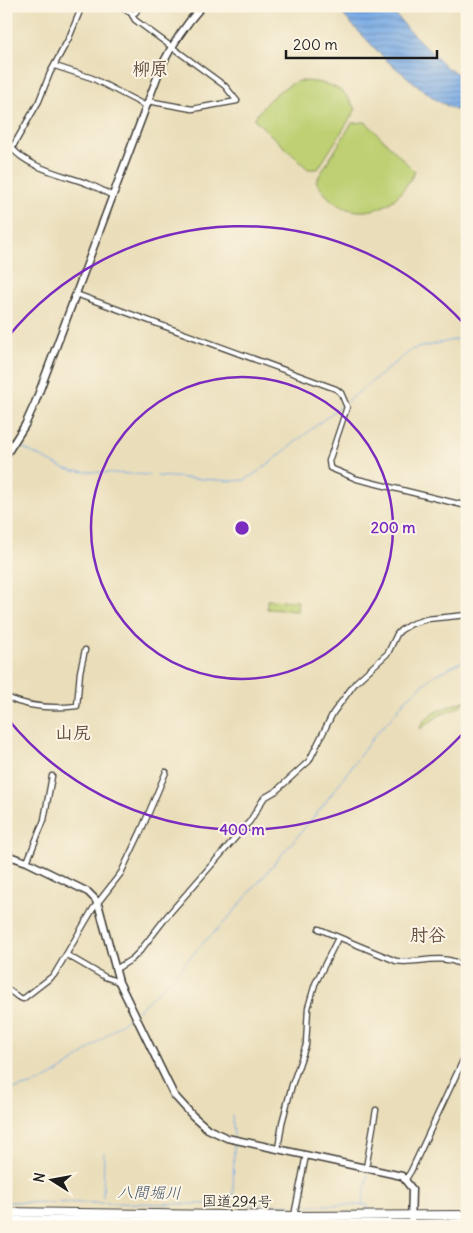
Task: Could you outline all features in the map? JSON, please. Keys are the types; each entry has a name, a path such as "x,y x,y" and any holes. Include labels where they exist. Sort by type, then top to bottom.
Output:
{"highway":[{"name":"国道294号","path":"6,1212 292,1222"},
{"name":"国道294号","path":"411,1222 467,1215"},
{"name":"国道294号","path":"6,1220 467,1223"}],"street":[{"path":"82,6 39,102 12,148 23,158 35,164 88,184 113,196"},
{"path":"55,66 92,78 147,103 192,110 238,101 225,86 135,20 128,11 118,6"},
{"path":"132,16 139,6"},
{"path":"6,455 36,404 161,67 187,23 202,6"},
{"path":"76,294 336,389 345,399 347,407 329,461 330,468 356,479 467,506"},
{"path":"116,970 140,951 168,915 250,821 264,798 276,791 308,761 333,713 356,682 388,653 401,630 411,624 427,619 467,615"},
{"path":"6,698 40,707 77,706 80,672 85,650"},
{"path":"6,988 18,998 24,998 52,977 98,903 121,873 142,831 166,772"},
{"path":"28,862 44,820 52,776"},
{"path":"6,856 28,862 88,892 98,903 120,982 168,1083 188,1112 208,1129 227,1138 397,1174 406,1179 412,1189 411,1222"},
{"path":"319,929 396,961 405,963 448,960 467,966"},
{"path":"278,1149 291,1088 306,1044 308,1008 315,984 338,938"},
{"path":"67,955 105,977 120,982"},
{"path":"406,1179 412,1171 467,1052"},
{"path":"366,1168 376,1110"},
{"path":"292,1222 306,1155"}],"green space":[{"path":"298,81 316,82 334,87 344,93 356,109 318,169 308,169 254,119 273,96"},
{"path":"366,122 415,172 391,202 376,209 356,211 337,204 329,198 316,181 352,123"},
{"path":"267,600 298,601 297,611 267,609"},
{"path":"467,700 456,709 440,715 420,729 427,718 433,713"}],"water":[{"path":"338,6 388,6 448,69 467,78 467,116 436,100 386,60 344,16"}],"waterway":[{"path":"346,402 413,349 467,337"},
{"path":"157,476 231,481 245,480 262,469 343,404"},
{"path":"19,446 63,468 74,471 150,475"},
{"path":"137,1011 172,978 203,943 225,922 322,807 374,736 404,701 433,676 467,659"},
{"path":"6,1091 40,1082 64,1068 131,1016"},
{"path":"232,1116 234,1136"},
{"path":"233,1198 234,1145"},
{"path":"103,1197 104,1153"},
{"path":"362,1205 368,1174"},
{"name":"八間堀川","path":"6,1202 291,1205"},
{"name":"八間堀川","path":"299,1205 368,1205 368,1208"}],"district":[{"name":"柳原","path":"150,68"},
{"name":"山尻","path":"73,732"},
{"name":"肘谷","path":"428,934"}]}
